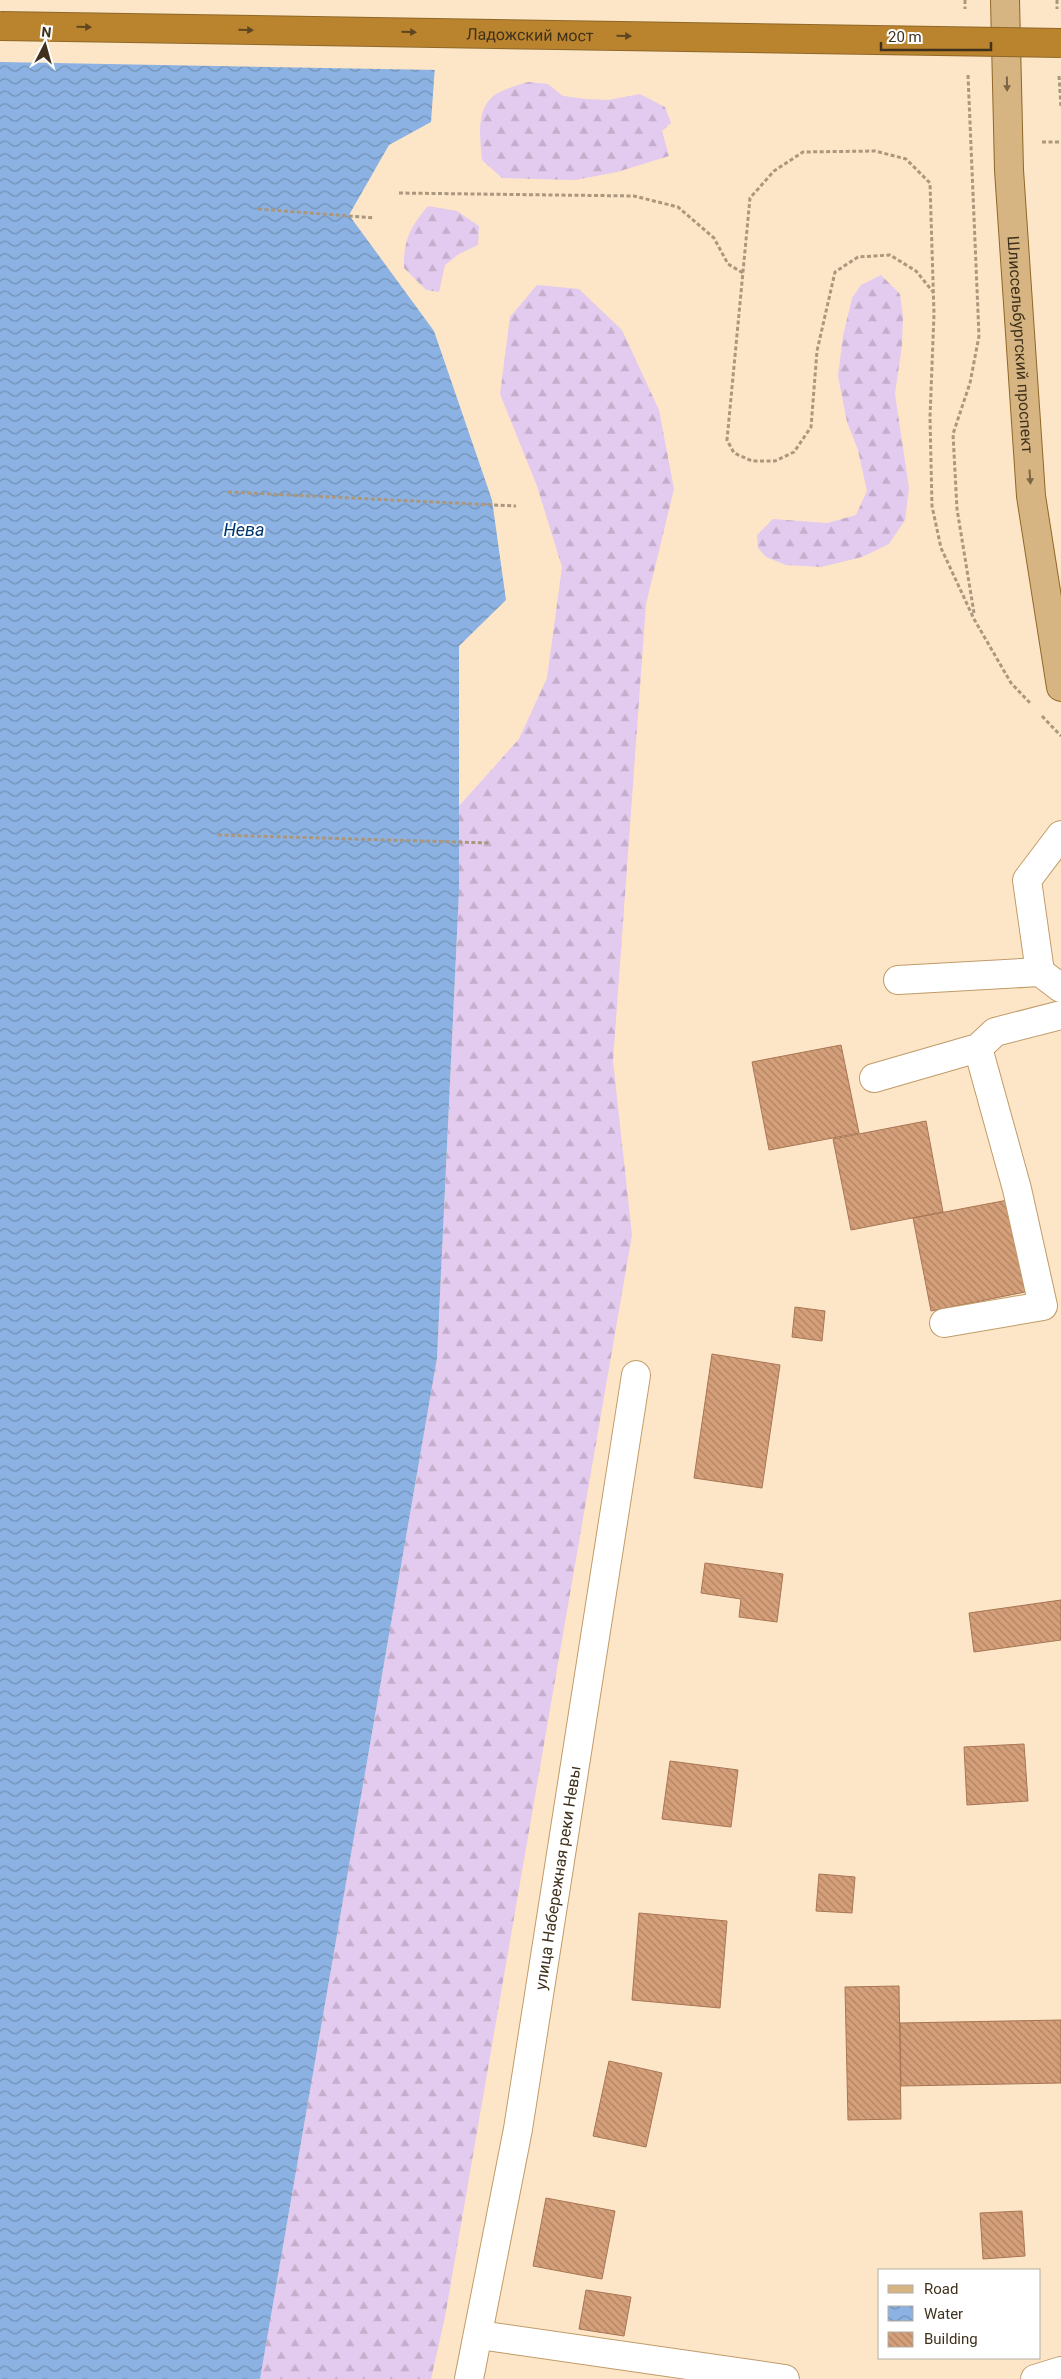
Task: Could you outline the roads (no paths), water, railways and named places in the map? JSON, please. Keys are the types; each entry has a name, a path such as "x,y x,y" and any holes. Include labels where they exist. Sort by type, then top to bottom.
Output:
{"highway":[{"name":"Ладожский мост","path":"0,26 1061,43"}],"main road":[{"name":"Шлиссельбургский проспект","path":"1005,0 1009,170 1031,496 1061,688"}],"street":[{"path":"1040,972 1027,880 1061,835"},
{"path":"898,980 1040,972 1061,988"},
{"path":"874,1078 978,1048 995,1032 1061,1015"},
{"path":"944,1323 1043,1306 1017,1189 978,1048"},
{"name":"улица Набережная реки Невы","path":"469,2379 518,2130 636,1375"},
{"path":"479,2335 786,2379"},
{"path":"1035,2379 1061,2371"}],"water":[{"name":"Нева","path":"0,0 435,66 431,122 389,145 349,215 434,331 492,500 506,600 459,646 459,891 437,1358 260,2379 0,2379"}]}
